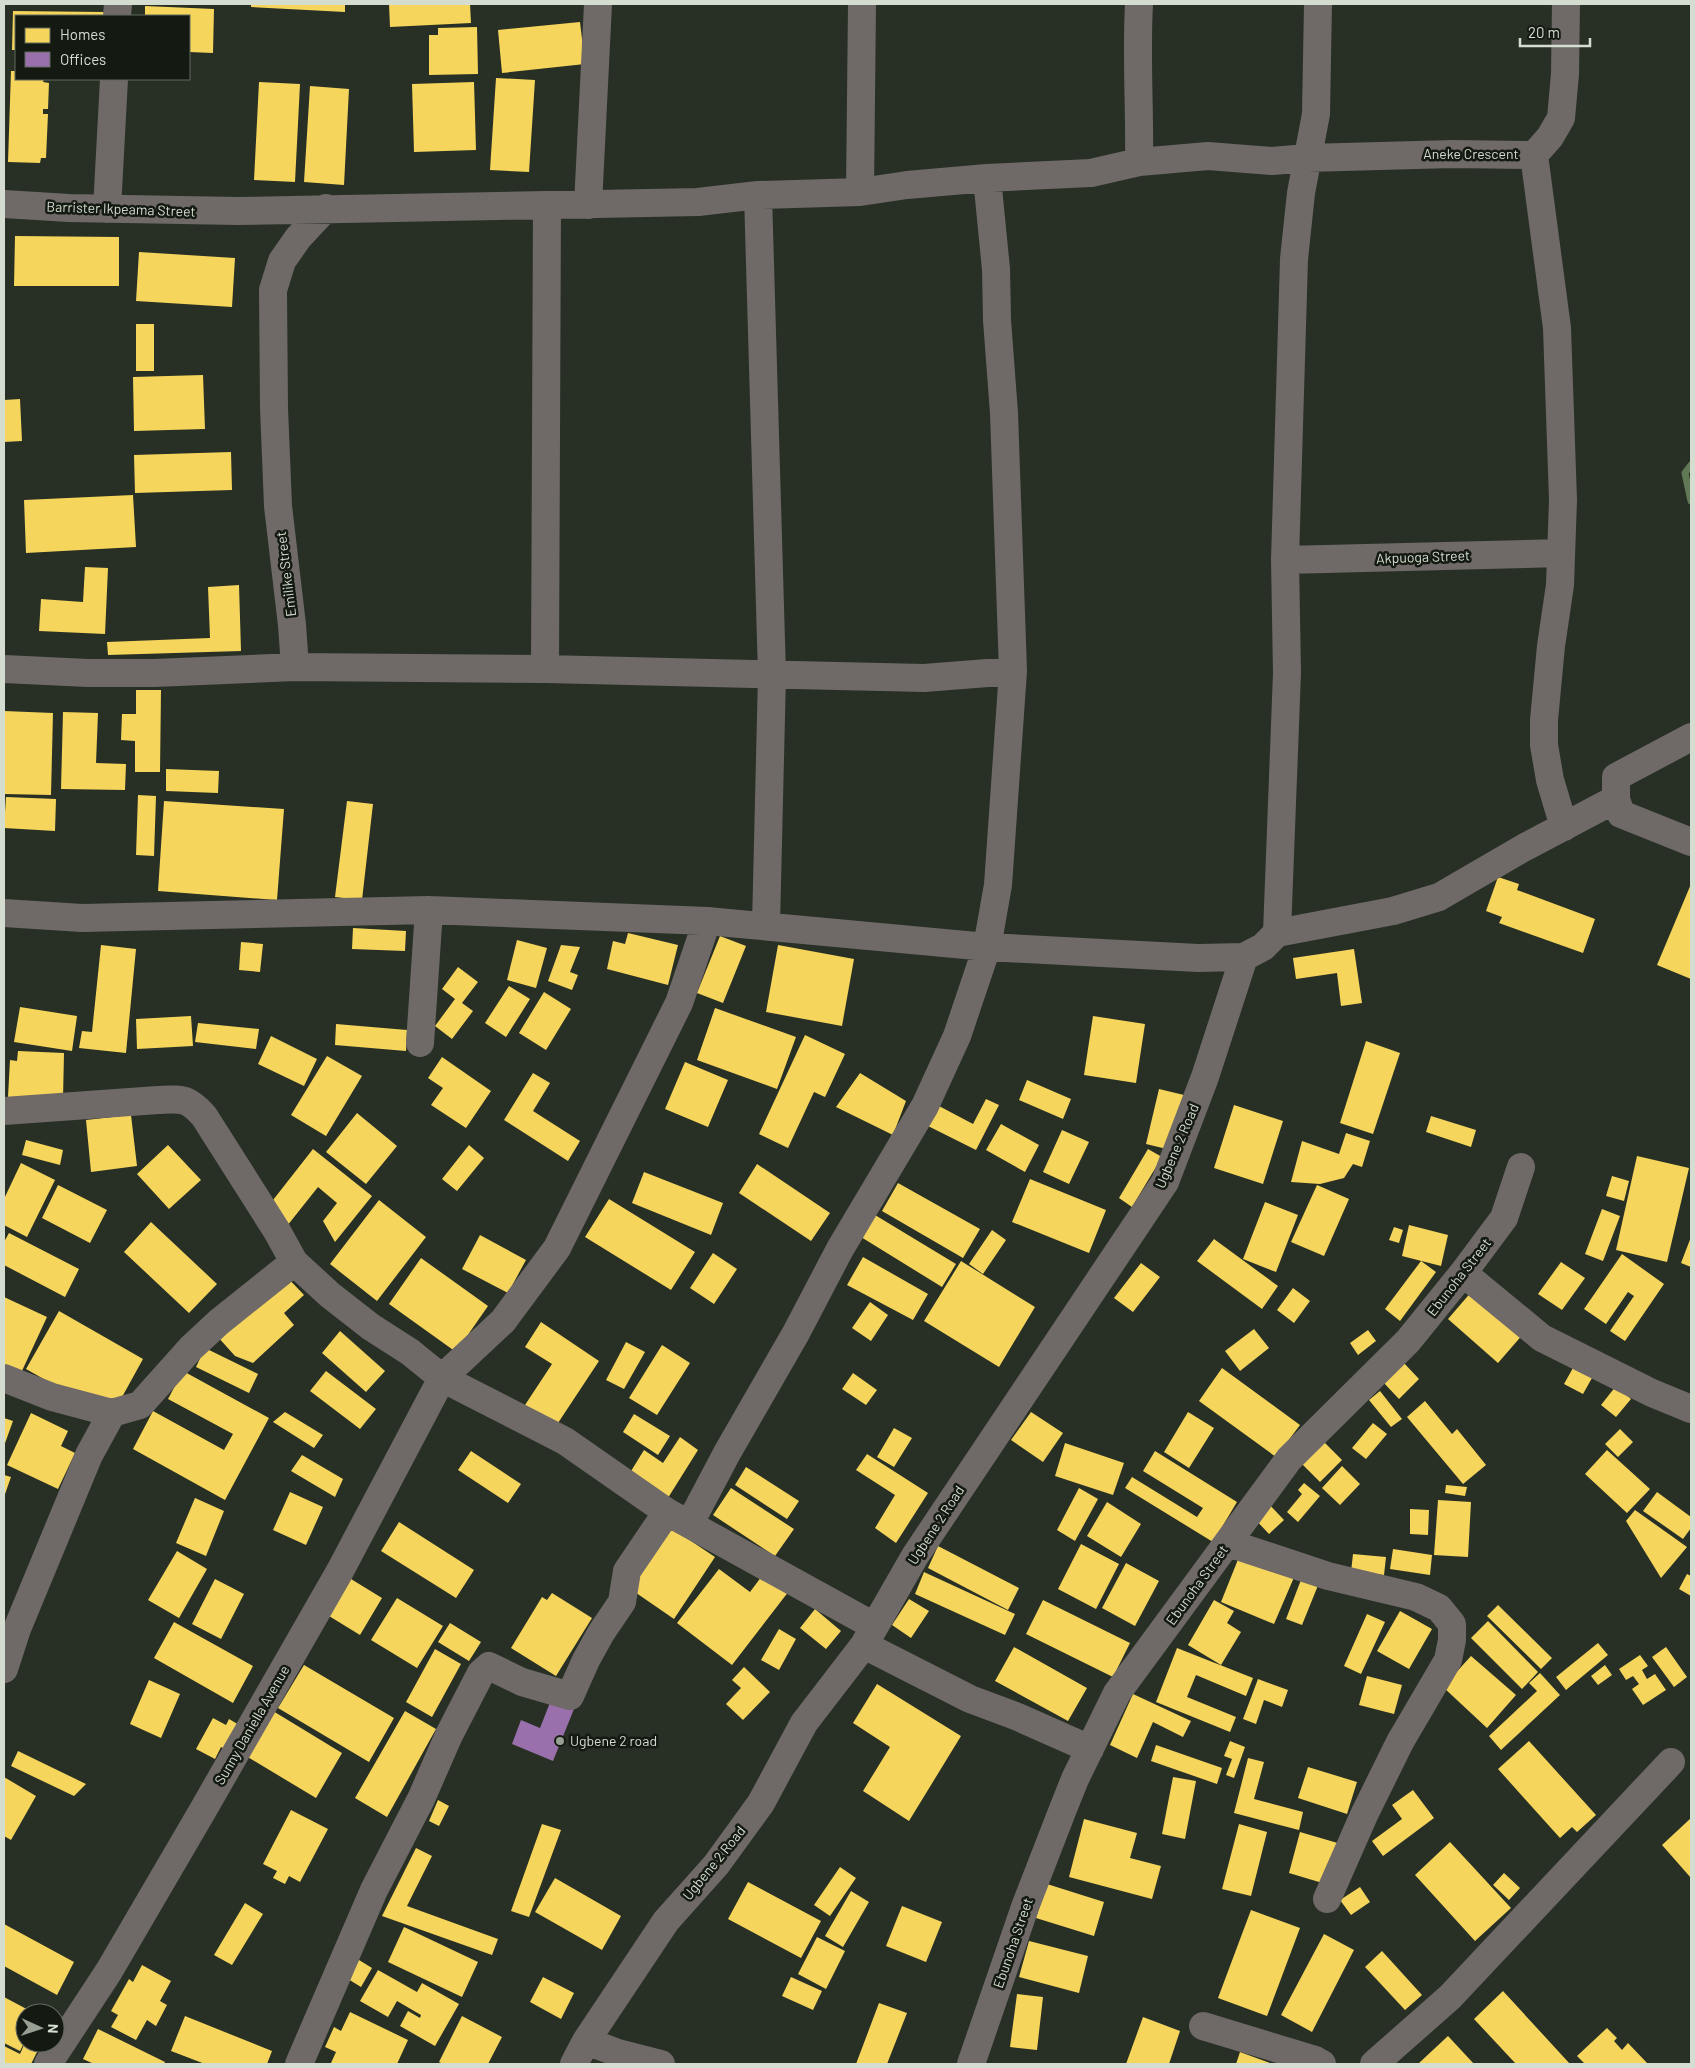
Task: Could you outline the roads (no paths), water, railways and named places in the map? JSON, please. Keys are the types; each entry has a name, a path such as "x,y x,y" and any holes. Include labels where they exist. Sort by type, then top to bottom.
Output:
{"street":[{"path":"588,205 598,4"},
{"path":"860,192 862,4"},
{"path":"1139,4 1137,42 1140,110 1139,162"},
{"path":"1276,933 1287,673 1285,560 1294,259 1298,221 1316,114 1318,4"},
{"name":"Aneke Crescent","path":"547,205 698,202 758,195 860,192 907,185 987,178 1091,173 1139,162 1208,156 1272,161 1308,158 1472,153 1534,155 1550,137 1561,118 1565,74 1566,4"},
{"path":"106,209 114,80"},
{"path":"1534,155 1557,328 1563,500 1560,585 1551,646 1544,720 1544,745 1550,780 1564,827"},
{"path":"300,2064 374,1890 481,1673 489,1666 522,1682 570,1696 593,1646 622,1602 626,1571 679,1517 727,1453 796,1333 840,1249 925,1106 957,1036 987,947 998,876 1013,671 1004,422 996,320 996,269 987,178"},
{"path":"758,195 772,675 766,925"},
{"name":"Barrister Ikpeama Street","path":"4,204 106,209 238,211 326,208"},
{"path":"326,208 547,205 545,669"},
{"name":"Emilike Street","path":"295,667 278,506 274,408 273,290 282,261 298,238 326,208"},
{"name":"Akpuoga Street","path":"1285,560 1560,554"},
{"path":"4,669 88,673 145,673 295,667 545,669 924,678 1013,671"},
{"path":"1691,737 1616,777 1616,799 1621,814 1691,842"},
{"path":"4,913 82,918 429,910 707,921 987,947 1198,958 1244,957 1263,948 1276,933 1392,911 1439,897 1616,799"},
{"path":"420,1043 429,910"},
{"name":"Sunny Daniella Avenue","path":"48,2064 109,1971 227,1768 340,1571 442,1378 503,1321 557,1248 679,1003 707,921"},
{"name":"Ugbene 2 Road","path":"580,2053 666,1921 716,1865 761,1803 804,1723 869,1635 915,1556 1165,1182 1205,1078 1244,957"},
{"path":"4,1111 158,1100 192,1102 204,1116 277,1231 294,1262 330,1295 358,1317 410,1352 442,1378 565,1441 679,1517 970,1699 1018,1717 1090,1749"},
{"name":"Ebunoha Street","path":"971,2064 1025,1907 1075,1779 1117,1693 1288,1459 1408,1341 1463,1273 1504,1218 1521,1166"},
{"path":"4,1378 52,1397 112,1413 140,1405 178,1361 212,1329 294,1262"},
{"path":"1463,1273 1542,1338 1691,1409"},
{"path":"4,1669 17,1629 89,1454 112,1413"},
{"path":"1228,1542 1328,1576 1416,1597 1439,1608 1452,1624 1452,1640 1448,1660 1400,1742 1364,1815 1327,1899"},
{"path":"1374,2064 1450,1997 1671,1762"},
{"path":"1203,2026 1315,2060 1322,2064"},
{"path":"580,2053 618,2053 661,2064"}],"waterway":[{"path":"1691,465 1685,473 1691,501"}],"place":[{"name":"Ugbene 2 road","path":"560,1741"}]}
